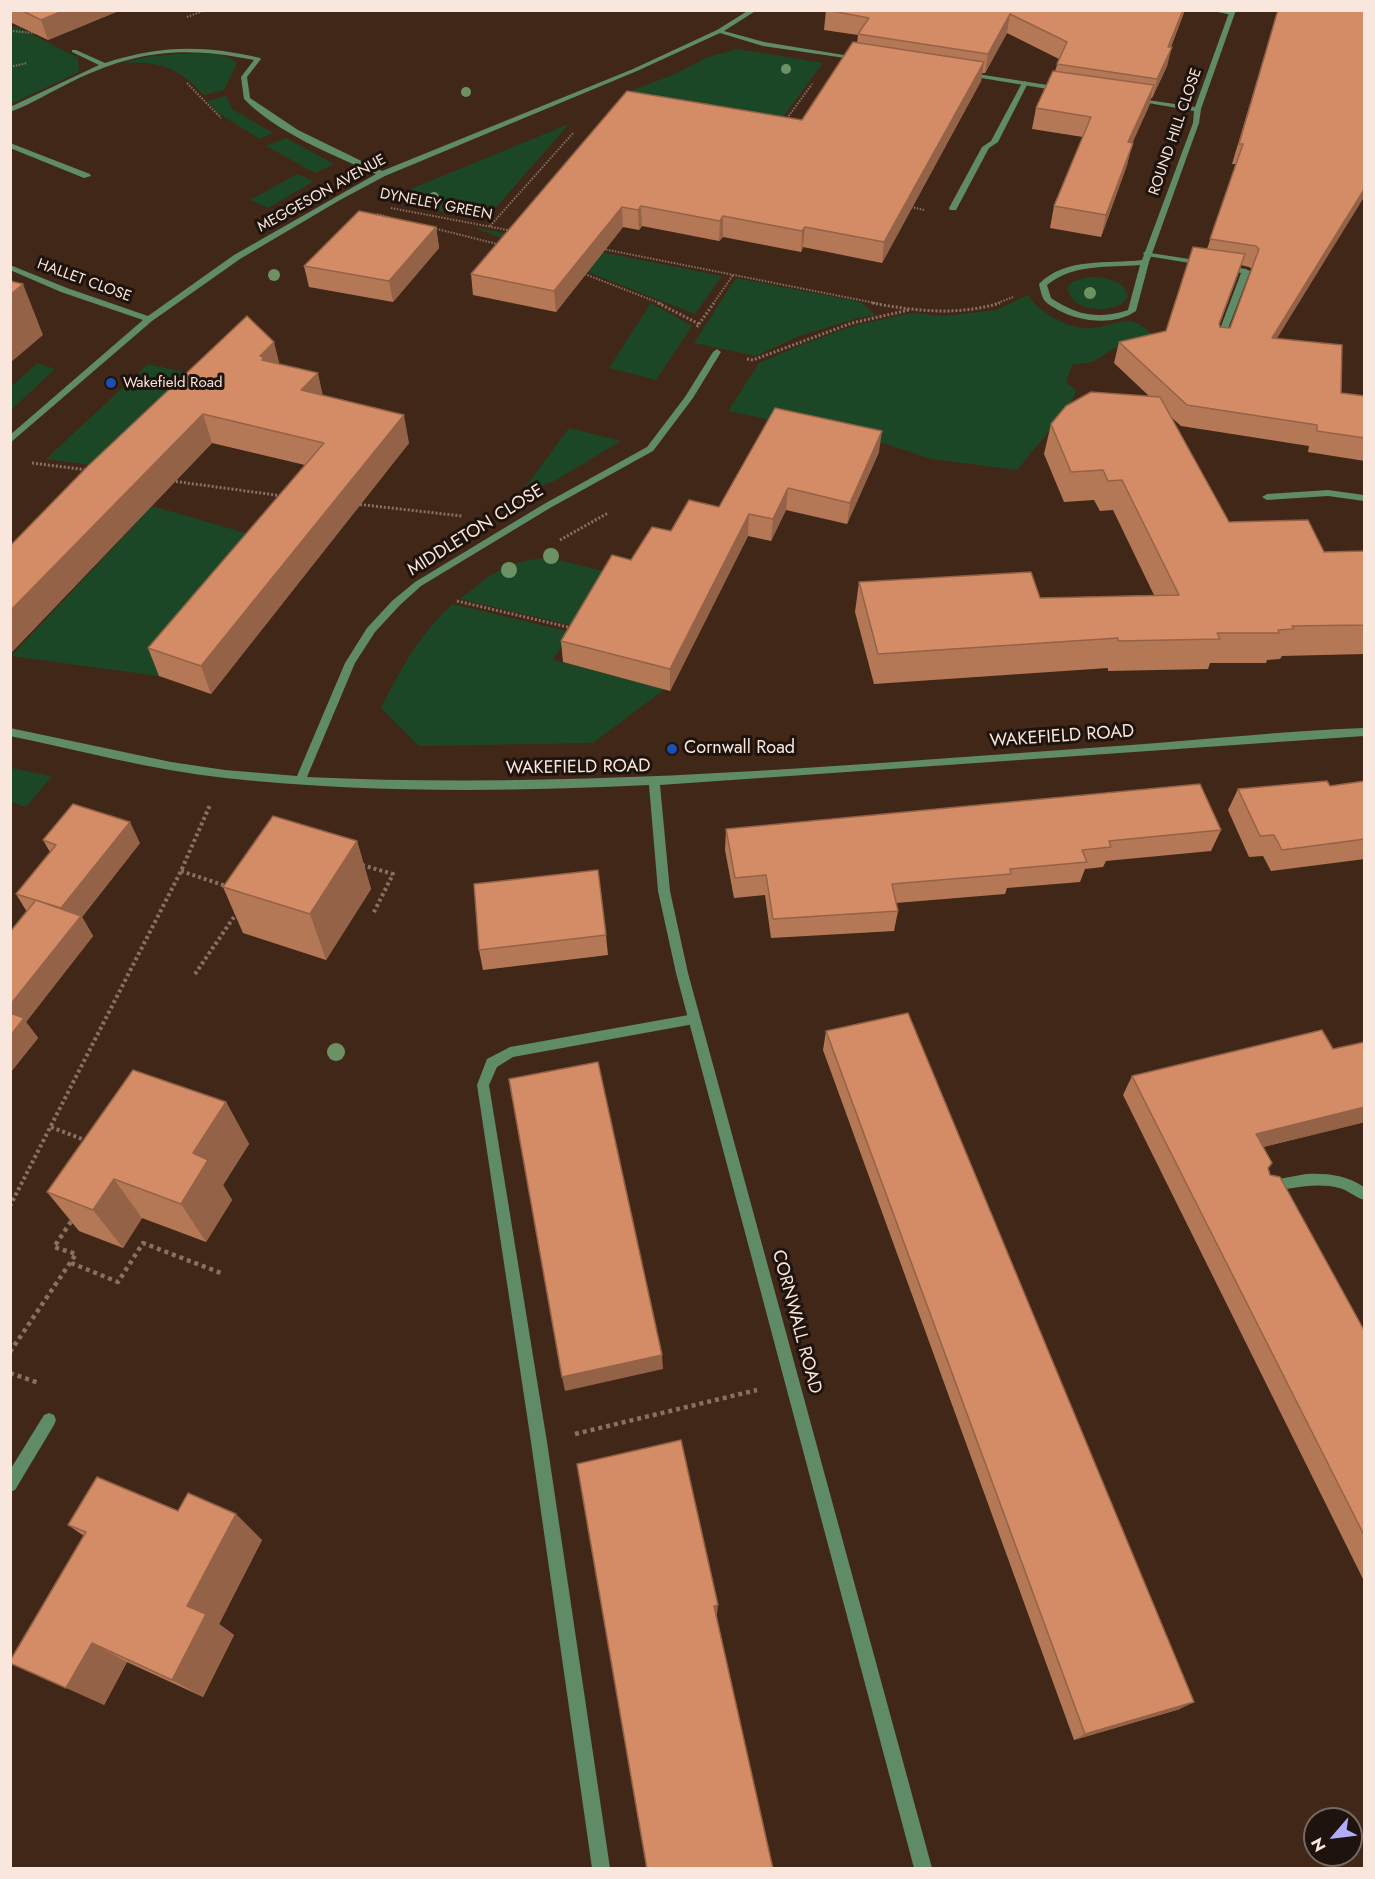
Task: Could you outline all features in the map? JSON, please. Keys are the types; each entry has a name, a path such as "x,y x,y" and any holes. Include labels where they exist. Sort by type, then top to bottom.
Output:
{"street":[{"name":"MEGGESON AVENUE","path":"10,440 149,319 237,257 337,198 382,174 634,70 719,31 754,10"},
{"path":"1212,10 1232,12"},
{"name":"ROUND HILL CLOSE","path":"1043,284 1047,299 1068,313 1096,320 1113,318 1132,311 1146,258 1196,123 1198,109 1232,12"},
{"path":"719,31 763,44 866,59"},
{"path":"10,110 103,65 145,52 184,47 224,50 258,59 244,76 247,99 270,118 314,144 382,174"},
{"path":"74,51 103,65"},
{"path":"957,73 1068,90"},
{"path":"953,208 986,147 994,142 1025,83"},
{"path":"1124,98 1198,109"},
{"path":"10,145 87,176"},
{"path":"1043,284 1054,273 1076,267 1146,258 1246,271 1218,346"},
{"name":"HALLET CLOSE","path":"10,267 64,290 149,319"},
{"name":"MIDDLETON CLOSE","path":"300,781 350,663 371,630 418,584 650,449 689,398 717,352"},
{"path":"1267,497 1328,493 1365,498"},
{"name":"WAKEFIELD ROAD","path":"10,732 180,768 224,774 300,781 409,786 654,782 1365,732"},
{"name":"CORNWALL ROAD","path":"654,782 664,891 694,1019 923,1869"},
{"path":"601,1869 539,1442 483,1085 492,1063 510,1052 694,1019"},
{"path":"1264,1187 1325,1178 1356,1187 1365,1194"},
{"path":"10,1485 49,1420"}],"path":[{"path":"10,31 34,33 74,51"},
{"path":"782,124 814,80"},
{"path":"490,226 575,130"},
{"name":"DYNELEY GREEN","path":"337,198 514,231"},
{"name":"DYNELEY GREEN","path":"337,198 358,210 401,220"},
{"path":"899,205 950,214 953,208"},
{"name":"DYNELEY GREEN","path":"423,225 507,247"},
{"path":"594,247 909,310 951,312 996,306 1013,297 1025,286 1043,284"},
{"path":"578,272 672,308 699,324"},
{"path":"733,275 687,344 753,360 843,326 909,310"},
{"path":"22,462 90,470"},
{"path":"168,481 293,497"},
{"path":"351,503 518,524"},
{"path":"418,584 433,595 573,628"},
{"path":"10,1206 181,871 224,774"},
{"path":"352,861 393,874 373,914"},
{"path":"181,871 238,890"},
{"path":"195,974 244,903"},
{"path":"51,1127 95,1145"},
{"path":"10,1353 76,1254 54,1247 79,1210"},
{"path":"70,1263 118,1282 143,1243 221,1273"},
{"path":"539,1442 792,1381"}],"green space":[{"path":"10,27 18,27 78,58 79,72 11,104"},
{"path":"737,49 823,63 780,121 623,94 675,74 705,58"},
{"path":"216,54 237,63 224,90 204,95 186,78 168,68 149,63 124,63 146,57"},
{"path":"226,96 232,109 273,133 260,139 218,113 207,101"},
{"path":"569,124 485,220 384,200"},
{"path":"286,138 334,164 315,173 266,146"},
{"path":"297,174 314,181 268,208 250,200"},
{"path":"473,227 722,276 695,314"},
{"path":"1088,277 1112,280 1126,290 1128,296 1123,303 1115,307 1094,309 1084,306 1070,295 1068,287 1072,282"},
{"path":"736,278 861,302 875,315 799,336 756,356 694,343"},
{"path":"1028,295 1040,308 1066,324 1093,328 1132,321 1147,330 1163,347 1152,352 1114,348 1093,362 1072,365 1066,382 1076,391 1069,407 1017,470 931,459 886,444 728,411 759,363 803,344 853,326 911,313 945,316 996,310"},
{"path":"651,303 692,326 656,380 609,368"},
{"path":"37,363 55,369 11,410 11,387"},
{"path":"148,364 218,380 168,475 46,459"},
{"path":"569,428 621,441 556,480 519,496"},
{"path":"152,506 273,541 159,676 11,656"},
{"path":"550,558 615,574 583,628 460,599 492,575 511,565"},
{"path":"453,604 570,632 553,660 665,689 593,743 419,746 381,708 420,640"},
{"path":"10,768 52,776 26,807 11,802"}],"building":[{"path":"21,10 65,10 41,20"},
{"path":"826,10 1183,10 1168,47 1172,47 1157,79 1057,64 1067,42 1010,14 988,54 858,34 869,18"},
{"path":"1278,10 1365,10 1365,188 1272,338 1342,345 1341,393 1365,396 1365,438 1317,431 1317,425 1187,405 1119,342 1166,331 1193,247 1245,254 1219,324 1220,327 1230,328 1259,249 1256,246 1210,239 1243,144 1239,144"},
{"path":"853,42 984,62 884,242 805,227 802,231 723,216 720,221 641,206 638,210 622,207 554,291 471,274 627,91 802,120"},
{"path":"1053,71 1154,85 1128,142 1133,143 1106,215 1054,206 1091,117 1036,108"},
{"path":"359,211 436,227 389,281 304,266"},
{"path":"10,281 23,284 10,295"},
{"path":"247,316 274,342 260,356 264,357 262,360 318,373 301,390 404,415 201,666 148,648 324,443 203,414 10,611 10,546 88,466"},
{"path":"1091,392 1160,397 1229,522 1308,520 1324,552 1365,551 1365,625 1292,626 1294,629 1278,630 1279,633 1217,633 1220,639 1118,641 1118,638 878,654 859,582 1031,572 1040,598 1179,595 1122,480 1108,481 1103,470 1071,472 1051,424 1066,406"},
{"path":"775,408 882,431 850,503 788,488 773,519 749,514 670,669 561,641 612,555 631,560 652,527 671,531 689,500 719,507"},
{"path":"1327,781 1330,786 1365,781 1365,839 1282,850 1274,835 1260,836 1238,789"},
{"path":"1200,784 1221,830 1109,841 1111,847 1082,850 1087,862 1010,869 1011,874 892,884 898,911 773,919 766,875 735,878 726,829"},
{"path":"73,804 130,822 61,908 16,894 56,845 43,840"},
{"path":"273,816 357,841 310,914 223,887"},
{"path":"598,870 606,935 479,950 474,884"},
{"path":"36,900 81,916 10,1005 10,932"},
{"path":"10,1013 24,1018 10,1036"},
{"path":"908,1013 1194,1702 1085,1734 826,1031"},
{"path":"1322,1030 1333,1049 1365,1042 1365,1107 1256,1134 1272,1163 1268,1168 1270,1175 1280,1177 1365,1332 1365,1537 1132,1076"},
{"path":"598,1062 662,1355 562,1377 509,1079"},
{"path":"133,1070 226,1102 193,1153 208,1160 181,1204 114,1179 93,1210 47,1192"},
{"path":"681,1440 718,1605 714,1606 773,1869 647,1869 577,1464"},
{"path":"97,1477 178,1511 188,1493 236,1514 187,1606 206,1614 172,1680 92,1643 66,1688 10,1663 86,1532 68,1525"}],"place":[{"name":"Wakefield Road","path":"111,383"},
{"name":"Cornwall Road","path":"672,749"}]}
